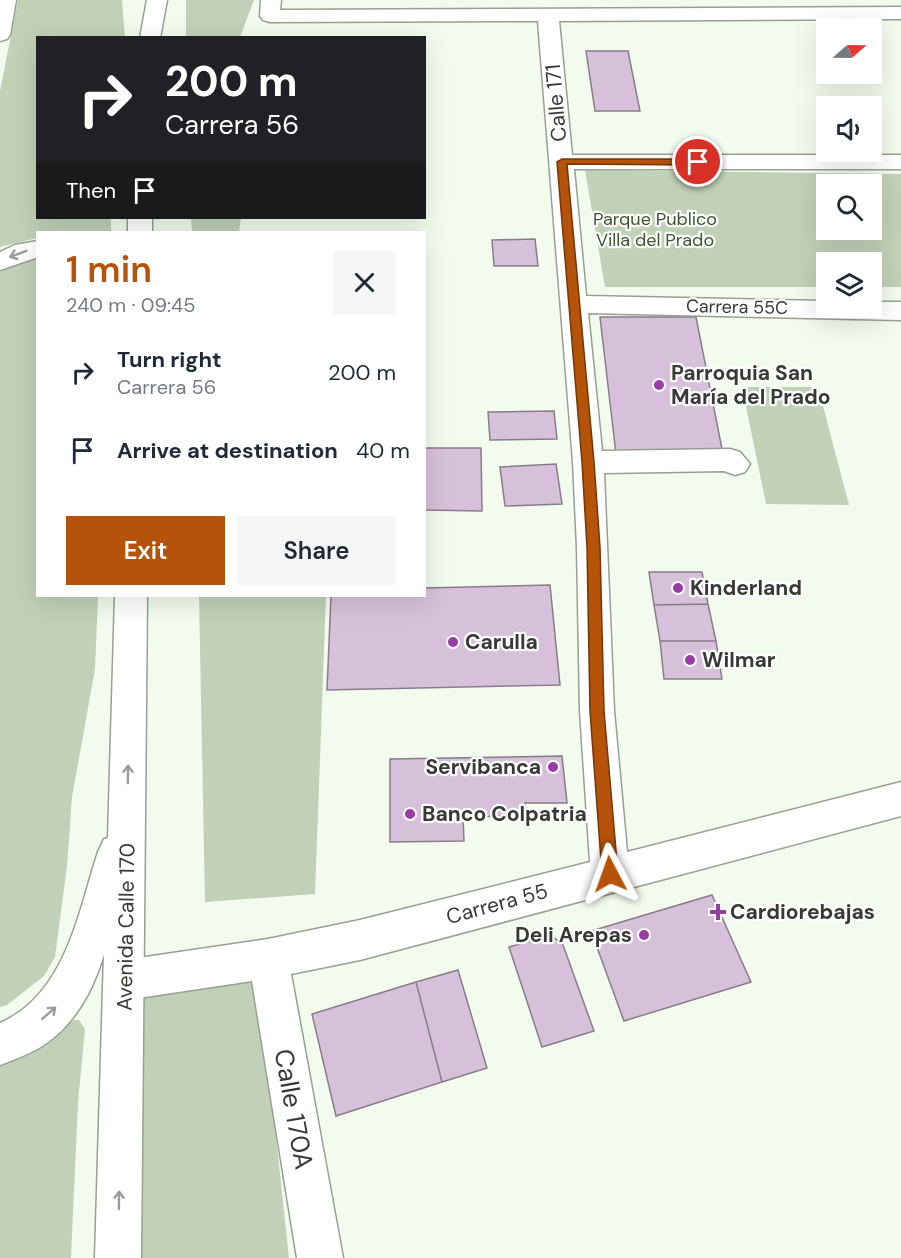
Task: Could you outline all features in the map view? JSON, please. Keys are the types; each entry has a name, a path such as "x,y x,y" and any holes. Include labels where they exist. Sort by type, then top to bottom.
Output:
{"street":[{"path":"0,35 6,0"},
{"path":"142,0 144,36"},
{"path":"150,36 157,0"},
{"path":"271,8 548,14 901,13"},
{"name":"Calle 171","path":"548,14 588,462 593,547 597,711 610,874"},
{"path":"562,162 901,162"},
{"path":"0,262 24,251 36,249"},
{"name":"Carrera 55C","path":"573,304 901,310"},
{"path":"588,462 730,460 735,464"},
{"name":"Avenida Calle 170","path":"118,1258 131,597"},
{"name":"Carrera 55","path":"125,980 268,959 360,940 901,799"},
{"path":"0,1044 25,1033 55,1008 77,976 128,820"},
{"name":"Calle 170A","path":"268,959 320,1258"}],"green space":[{"path":"18,0 122,0 125,36 36,36 36,219 111,219 111,231 36,231 36,238 0,247 0,91"},
{"path":"186,0 254,0 240,36 186,36"},
{"name":"Parque Publico Villa del Prado","path":"585,170 901,174 901,287 882,287 882,252 816,252 816,287 605,287"},
{"path":"191,219 241,219 239,231 192,231"},
{"path":"36,258 36,597 98,597 95,669 72,797 67,866 55,957 44,976 7,1005 0,1007 0,272 20,262"},
{"path":"742,387 818,387 849,505 766,504"},
{"path":"199,597 326,597 315,894 205,902"},
{"path":"259,979 289,1258 136,1258 143,990"},
{"path":"68,1020 79,1020 85,1029 78,1102 71,1258 0,1258 0,1064"}],"building":[{"path":"586,51 628,51 640,111 595,111"},
{"path":"535,239 538,266 494,266 492,240"},
{"name":"Parroquia San María del Prado","path":"600,317 696,317 723,454 616,454"},
{"path":"554,411 557,439 490,440 488,412"},
{"path":"426,448 481,448 482,511 426,510"},
{"path":"556,464 562,504 505,506 500,467"},
{"name":"Kinderland","path":"649,572 702,572 708,604 654,605"},
{"path":"550,585 560,685 327,690 331,597 426,597 426,588"},
{"path":"708,604 716,641 660,641 654,605"},
{"name":"Wilmar","path":"660,641 716,641 722,679 664,679"},
{"path":"562,756 567,803 525,803 526,810 508,811 509,816 463,817 464,841 390,842 390,759"},
{"path":"712,895 751,982 624,1021 591,931"},
{"path":"551,935 563,945 594,1031 542,1047 509,947"},
{"path":"458,970 487,1068 442,1082 416,982"},
{"path":"416,982 442,1082 336,1116 312,1014"}],"place":[{"name":"Parroquia San María del Prado","path":"659,385"},
{"name":"Kinderland","path":"678,588"},
{"name":"Carulla","path":"453,642"},
{"name":"Wilmar","path":"690,660"},
{"name":"Servibanca","path":"553,767"},
{"name":"Banco Colpatria","path":"410,814"},
{"name":"Cardiorebajas","path":"718,912"},
{"name":"Deli Arepas","path":"644,935"}],"route":[{"path":"610,874 597,711 593,547 588,462 562,162 698,162"}]}
